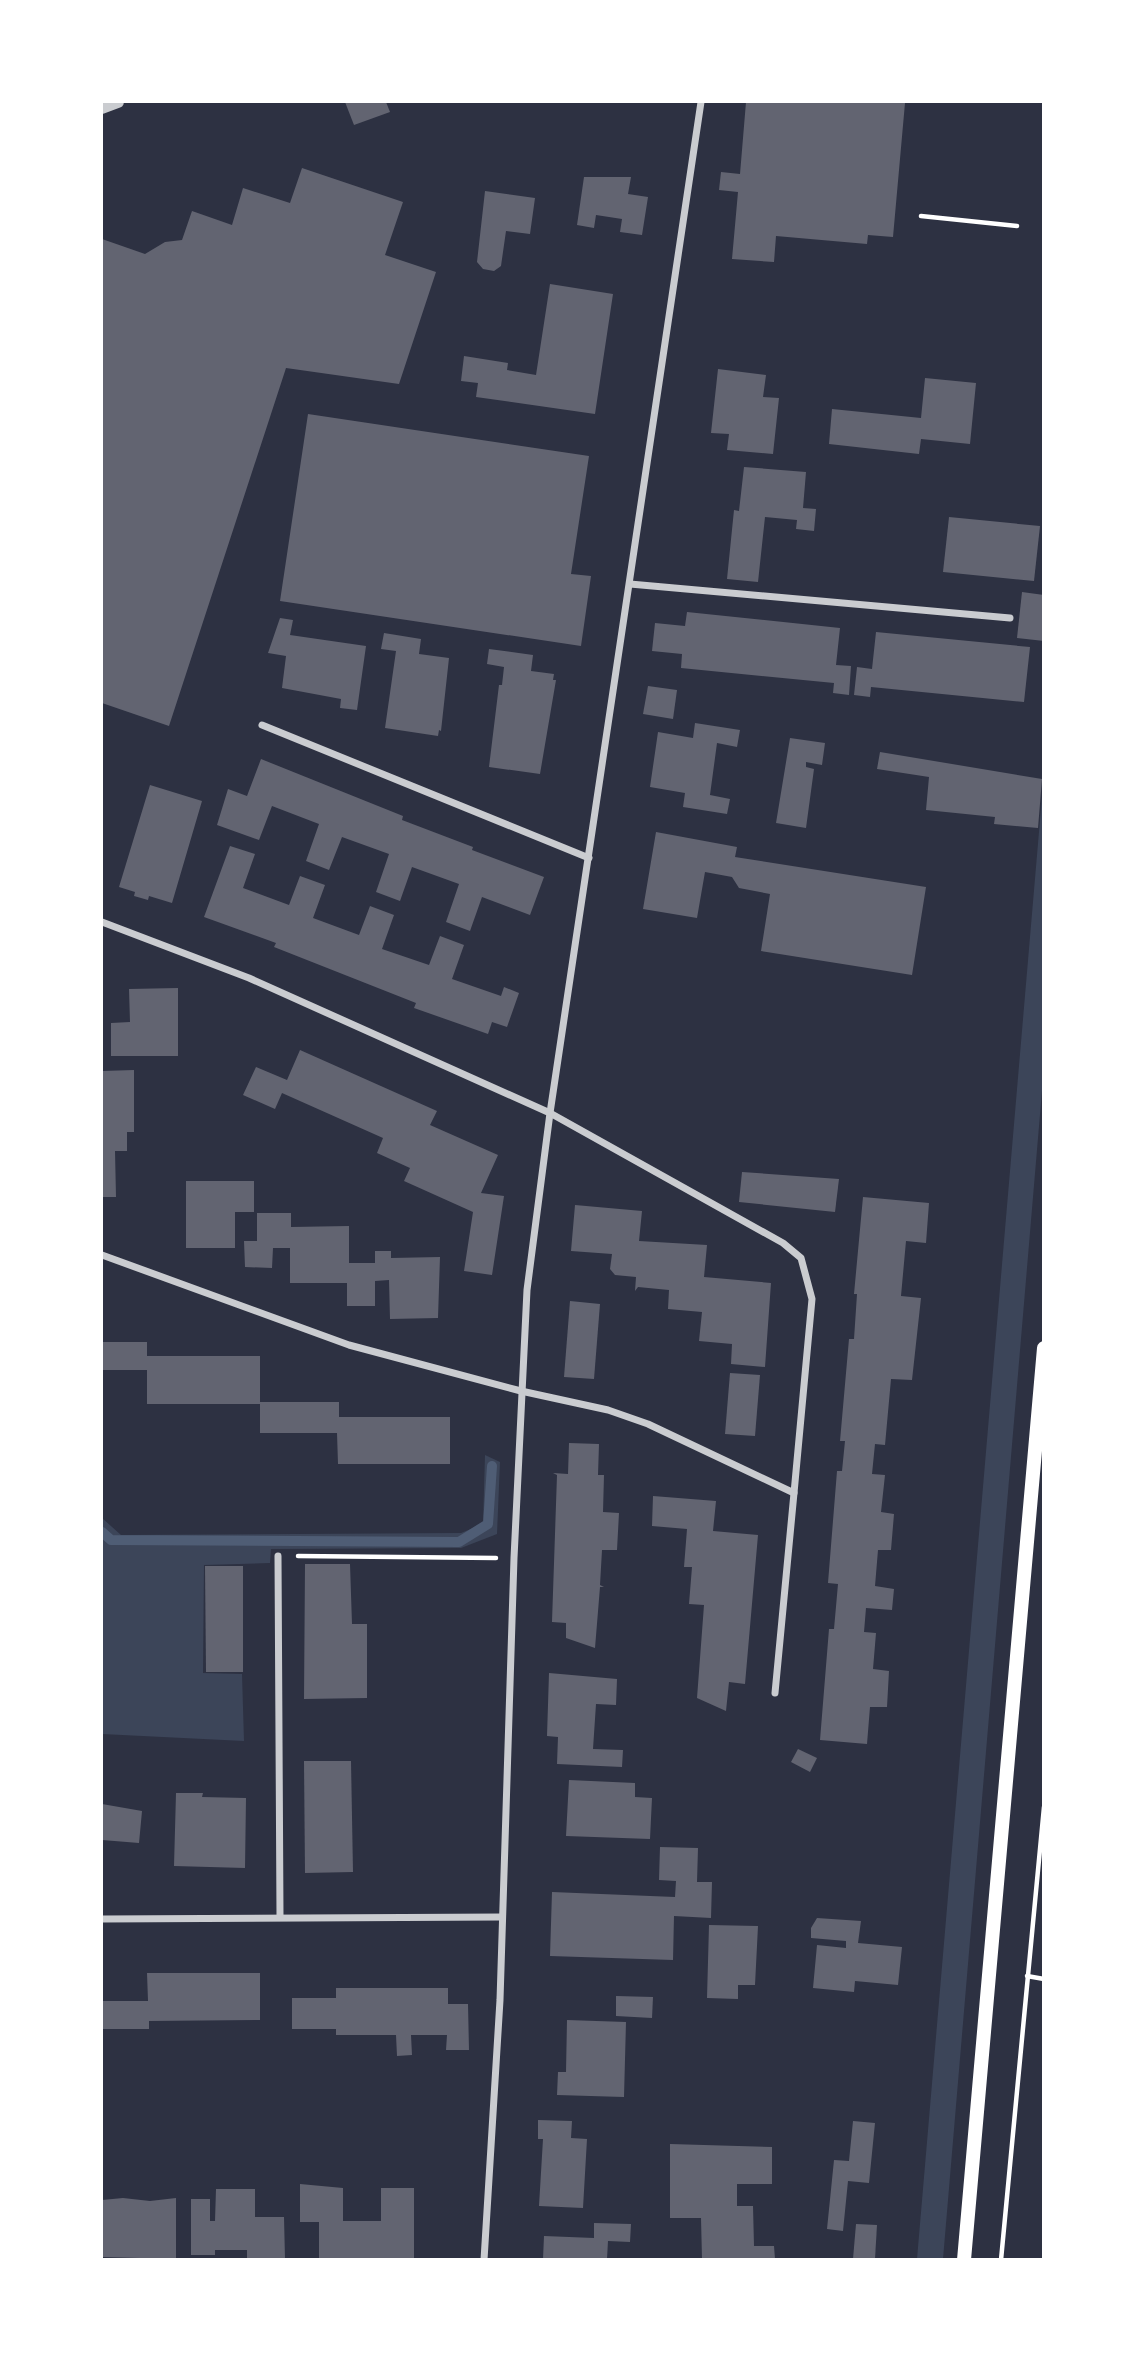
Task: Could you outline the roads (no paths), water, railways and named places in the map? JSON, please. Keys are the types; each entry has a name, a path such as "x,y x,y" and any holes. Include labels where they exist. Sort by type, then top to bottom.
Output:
{"main road":[{"path":"964,2259 1044,1348"}],"street":[{"path":"102,108 118,102"},
{"path":"484,2259 502,1917 514,1558 527,1290 550,1113 701,102"},
{"path":"630,584 1010,618"},
{"path":"262,725 590,858"},
{"path":"102,922 249,978 550,1113 783,1243 801,1258 812,1300 775,1693"},
{"path":"102,1255 349,1345 521,1391 608,1410 648,1424 794,1493"},
{"path":"278,1556 280,1916"},
{"path":"102,1919 280,1916 502,1917"}],"waterway":[{"path":"102,1532 111,1540 459,1542 488,1524 492,1466"}]}
